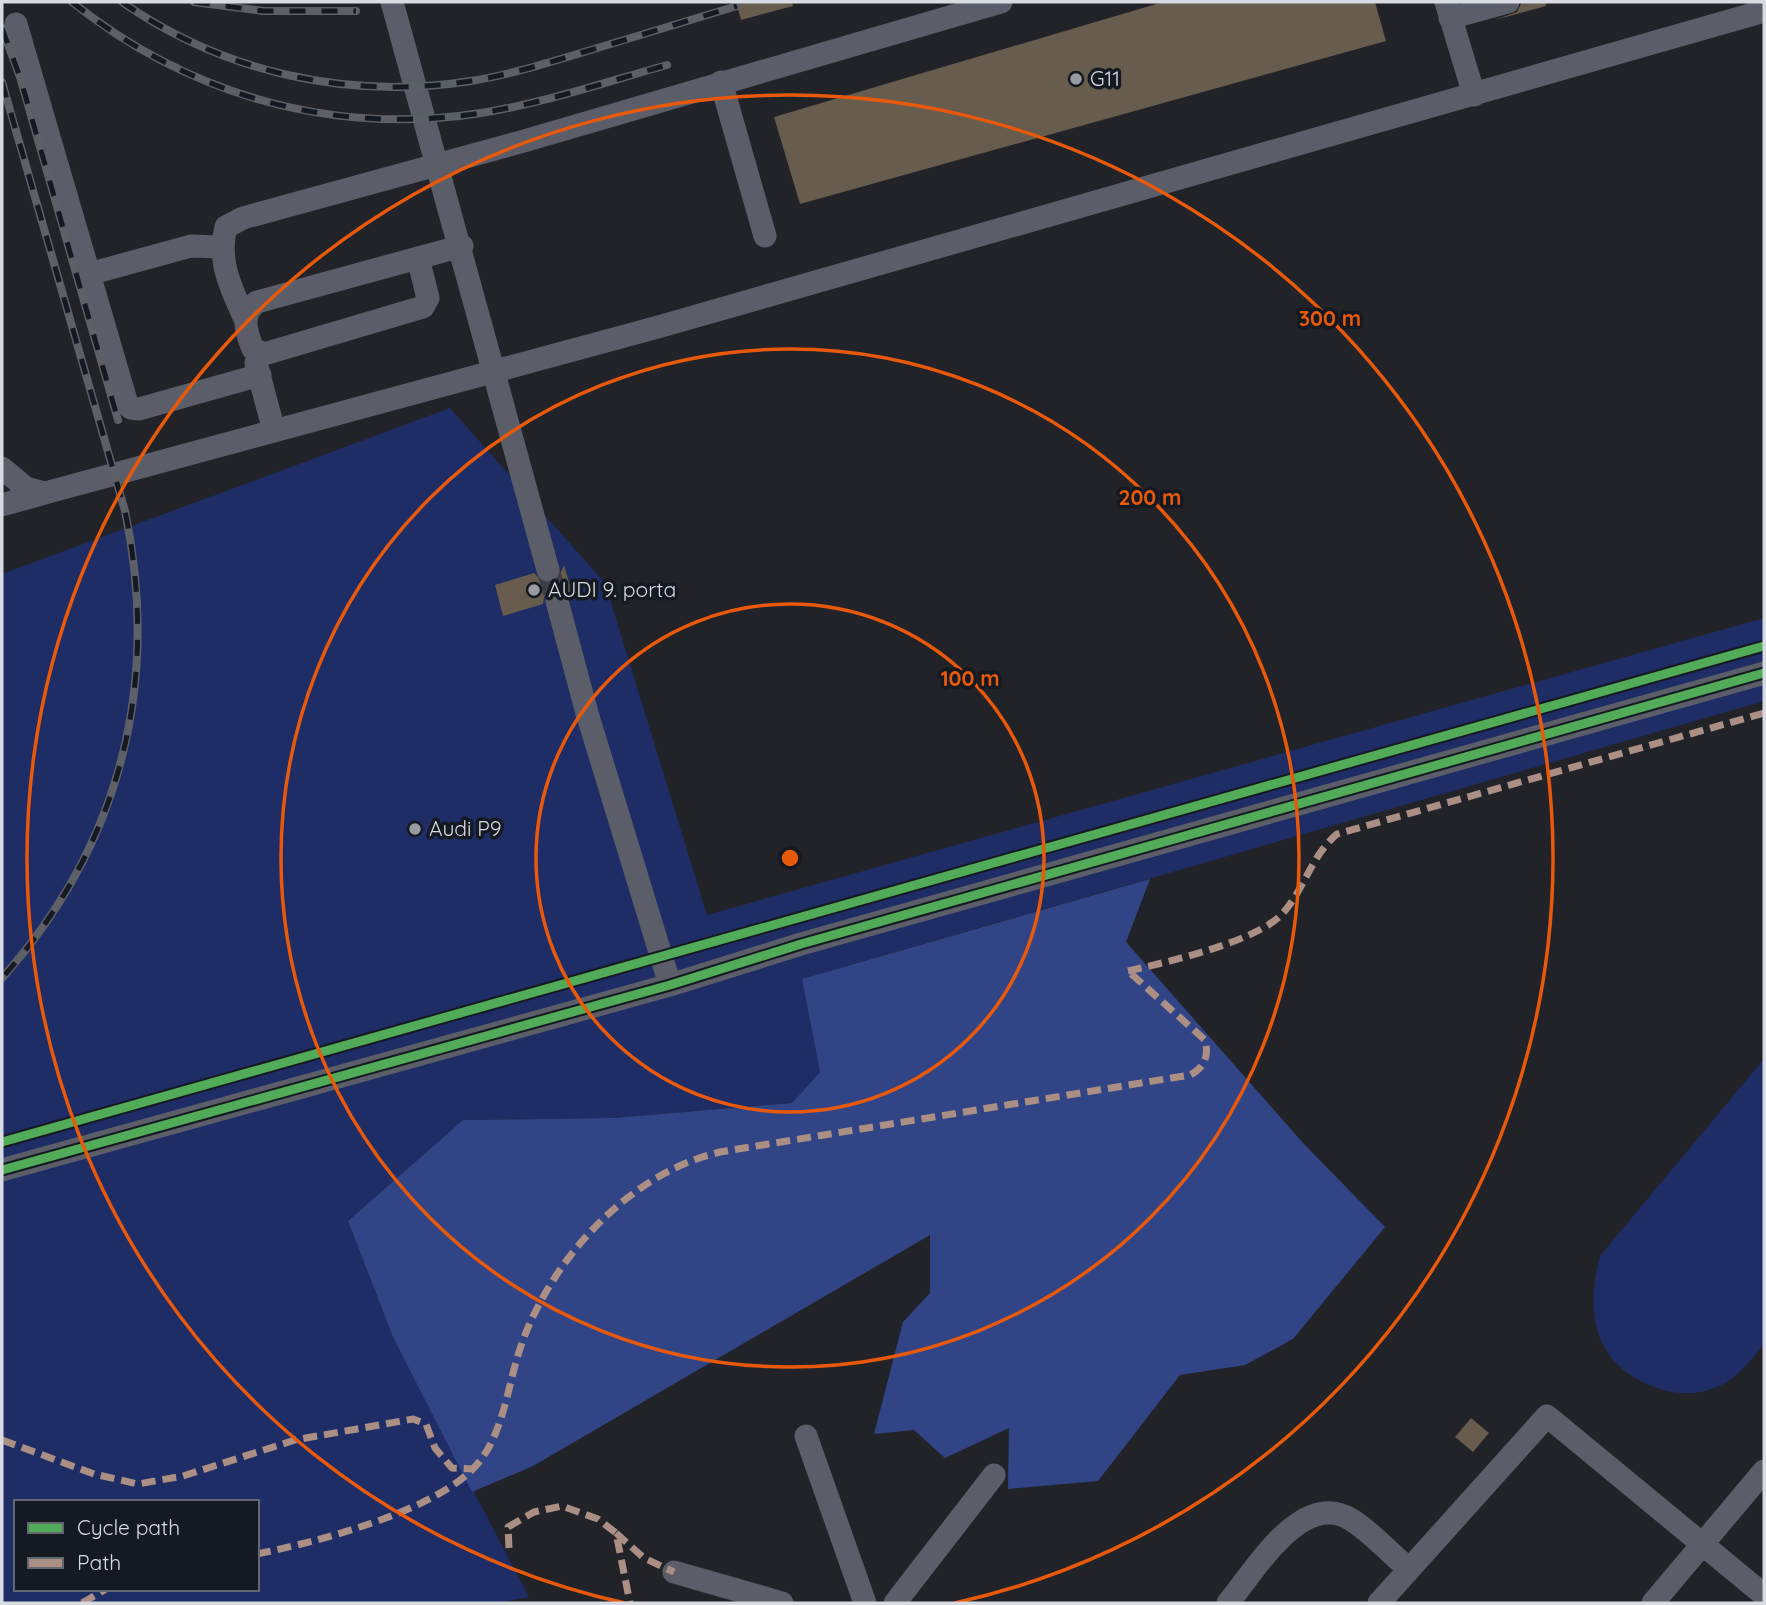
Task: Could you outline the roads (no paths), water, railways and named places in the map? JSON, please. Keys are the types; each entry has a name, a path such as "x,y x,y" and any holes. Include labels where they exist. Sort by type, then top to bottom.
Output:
{"street":[{"path":"392,2 462,246 548,570"},
{"path":"274,431 253,349 246,333 245,319 226,276 221,247 226,227 243,218 439,165 1001,2"},
{"path":"1474,95 1448,10 1508,2"},
{"path":"2,505 494,372 1764,11"},
{"path":"16,24 124,396 131,408 139,409 260,375"},
{"path":"721,82 765,236"},
{"path":"89,274 191,246 221,247"},
{"path":"245,319 249,308 257,302 462,246"},
{"path":"253,349 264,354 423,307 428,298 418,258"},
{"path":"2,468 26,488 45,493"},
{"path":"557,601 587,713 670,985"},
{"path":"2,1170 670,985 828,937 1764,673"},
{"path":"1379,1603 1547,1416 1764,1595"},
{"path":"806,1436 865,1603"},
{"path":"1653,1603 1764,1471"},
{"path":"895,1603 994,1475"},
{"path":"1228,1603 1286,1532 1309,1516 1330,1513 1349,1518 1408,1568"},
{"path":"674,1572 782,1603"}],"tunnel":[{"path":"548,570 557,601"}],"railway":[{"path":"72,2 117,34 164,62 213,84 264,101 317,113 426,119 481,113 575,92 667,65"},
{"path":"122,2 161,27 202,47 245,63 333,83 379,87 425,86 499,75 737,6"},
{"path":"194,2 263,11 356,11"},
{"path":"2,28 20,77 118,420"},
{"path":"2,82 125,511 135,575 138,638 133,700 121,760 102,818 76,874 43,927 2,978"}],"place":[{"name":"G11","path":"1076,79"},
{"name":"AUDI 9. porta","path":"534,590"},
{"name":"Audi P9","path":"415,829"}]}
